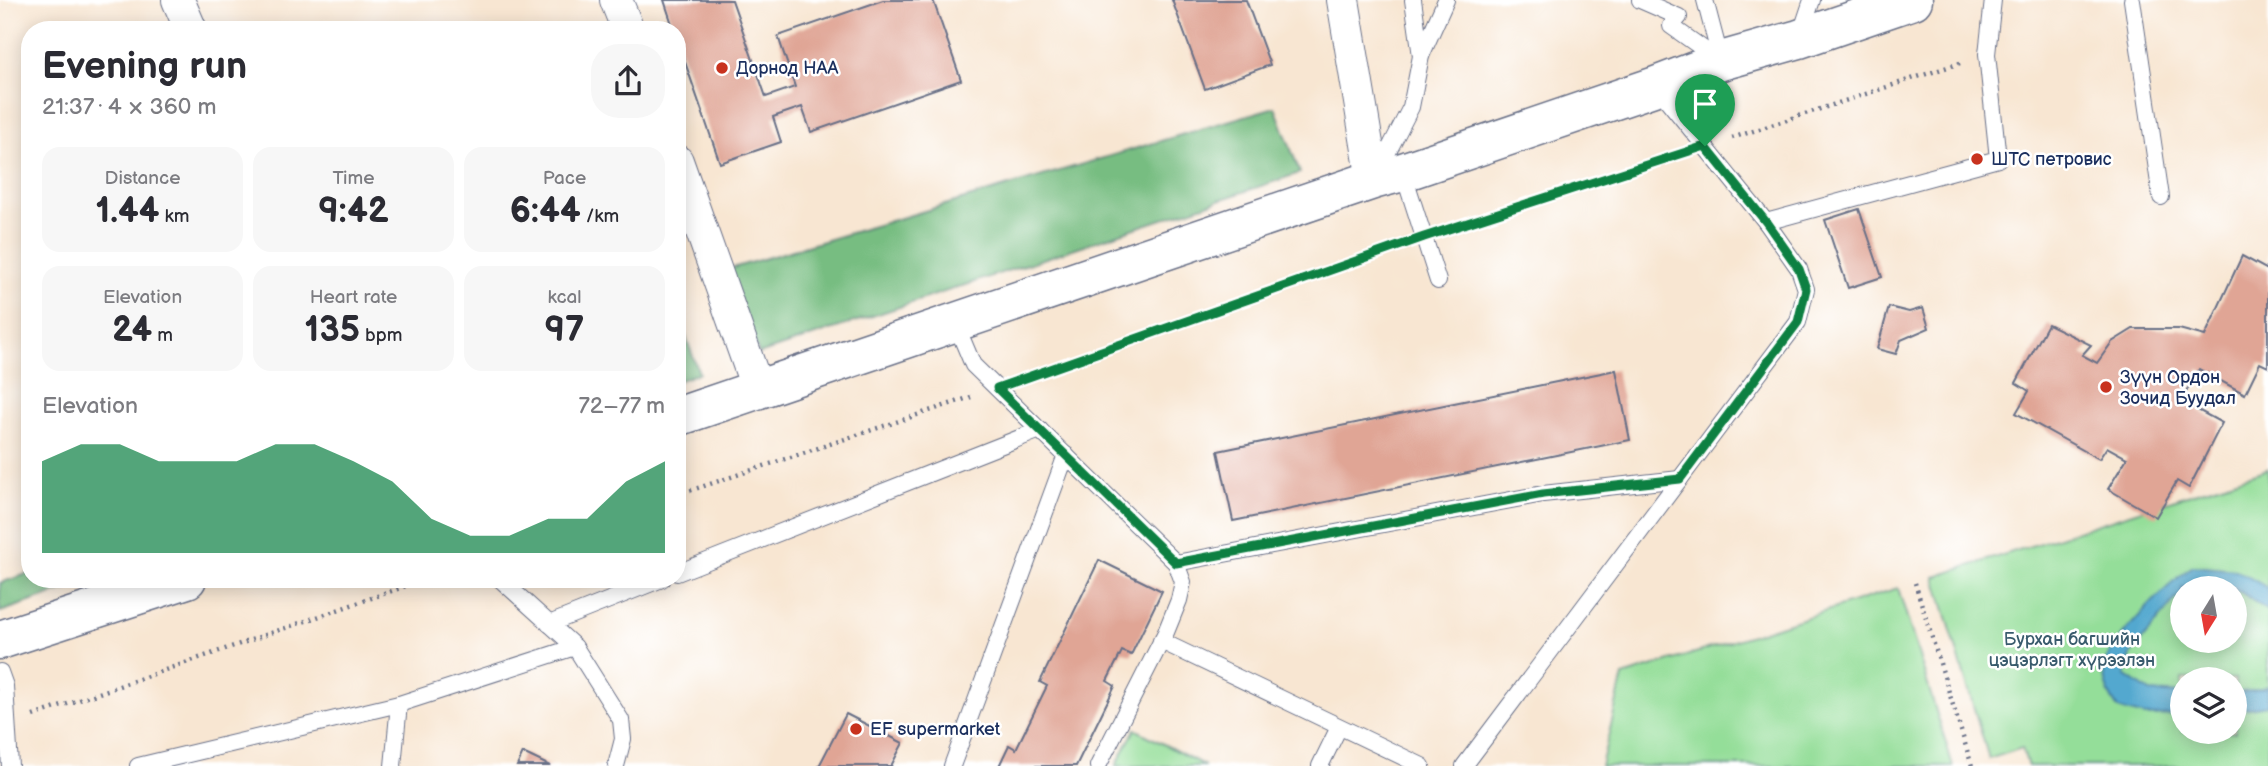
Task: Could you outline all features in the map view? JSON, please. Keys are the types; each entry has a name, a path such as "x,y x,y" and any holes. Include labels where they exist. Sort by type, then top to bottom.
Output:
{"highway":[{"path":"686,413 1656,86 1721,61 1799,39 1913,0"},
{"path":"0,640 159,588"}],"street":[{"path":"178,0 187,21"},
{"path":"617,0 625,21"},
{"path":"1343,0 1388,176"},
{"path":"686,187 758,390"}],"lane":[{"path":"1413,0 1420,56"},
{"path":"1438,281 1424,237 1388,176 1411,107 1420,56 1446,0"},
{"path":"1640,0 1679,17 1671,26 1721,61"},
{"path":"1705,0 1721,61"},
{"path":"1799,39 1812,0"},
{"path":"1766,222 1998,159 1987,54 1993,0"},
{"path":"2133,0 2161,197"},
{"path":"1464,766 1798,322 1806,289 1799,269 1766,222 1656,86"},
{"path":"955,322 973,365 1176,563 1182,582 1179,600 1098,766"},
{"path":"686,569 1040,430"},
{"path":"952,766 1066,455"},
{"path":"1176,563 1543,494 1680,479"},
{"path":"510,588 575,647 621,720 623,739 618,765"},
{"path":"549,624 639,588"},
{"path":"1161,641 1422,766"},
{"path":"138,766 398,704 575,647"},
{"path":"0,672 5,686 10,766"},
{"path":"393,766 398,704"},
{"path":"1320,766 1339,727"}],"path":[{"path":"686,492 997,388 1424,237 1987,54"},
{"path":"1915,583 1972,766"},
{"path":"7,724 400,588"}],"green space":[{"path":"1275,107 1300,173 759,354 729,269"},
{"path":"686,338 699,373 686,378"},
{"name":"Бурхан багшийн цэцэрлэгт хүрээлэн","path":"2268,469 2268,766 2028,766 2022,748 1989,759 1935,577"},
{"path":"21,576 21,588 71,588 0,612 0,583"},
{"path":"1898,588 1953,766 1601,766 1623,676"},
{"path":"1135,729 1205,766 1116,766"}],"water":[{"path":"2193,566 2236,570 2247,576 2181,576"},
{"path":"2247,576 2268,588 2268,611 2247,596"},
{"path":"2170,585 2170,606 2132,652 2125,675 2150,692 2170,693 2170,715 2145,716 2118,709 2104,679 2104,668 2116,643"},
{"path":"2268,686 2268,705 2247,708 2247,692"}],"building":[{"path":"664,0 732,0 766,97 795,87 778,36 883,0 933,0 961,80 811,132 802,107 773,117 781,142 720,163 686,65 686,21 671,21"},
{"path":"1172,0 1246,0 1270,65 1205,89"},
{"path":"1859,209 1882,277 1848,288 1825,220"},
{"name":"Зүүн Ордон Зочид Буудал","path":"2242,256 2268,270 2268,367 2260,363 2245,394 2199,369 2181,401 2222,423 2189,488 2177,481 2156,517 2108,489 2127,458 2107,447 2099,459 2016,413 2029,391 2016,383 2048,324 2091,345 2082,355 2097,363 2112,342 2133,329 2179,329 2205,336"},
{"path":"1889,307 1909,312 1923,308 1929,328 1901,340 1896,354 1877,349"},
{"path":"1616,370 1630,440 1233,521 1218,451"},
{"path":"1099,560 1162,591 1131,655 1122,651 1107,681 1115,686 1076,766 999,766 1009,745 1016,749 1047,686 1040,682"},
{"name":"EF supermarket","path":"846,714 903,743 891,766 819,766"},
{"path":"523,753 550,766 517,766"}],"place":[{"name":"Дорнод НАА","path":"722,68"},
{"name":"ШТС петровис","path":"1977,159"},
{"name":"Зүүн Ордон Зочид Буудал","path":"2106,387"},
{"name":"EF supermarket","path":"856,729"}],"route":[{"path":"1705,146 1766,222 1799,269 1806,289 1798,322 1680,479 1543,494 1176,563 997,388 1424,237 1705,146"}]}
